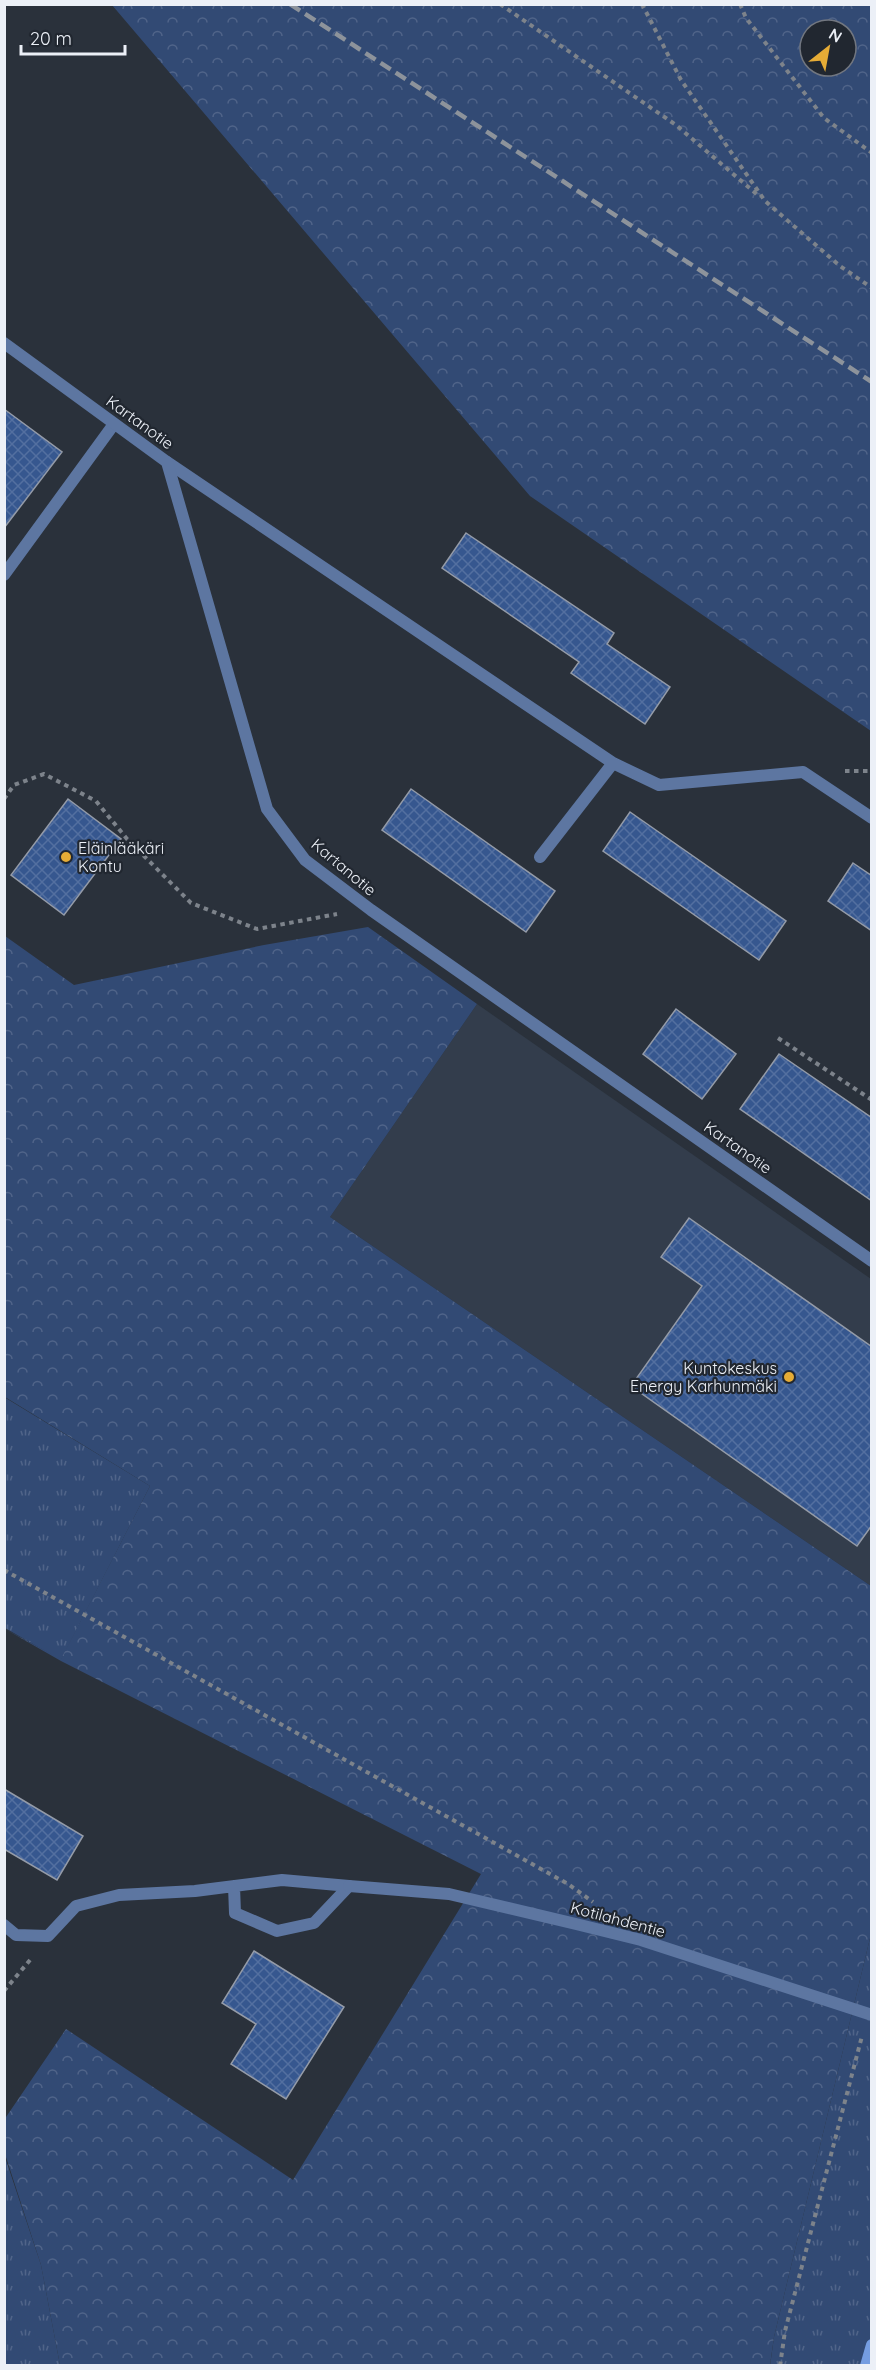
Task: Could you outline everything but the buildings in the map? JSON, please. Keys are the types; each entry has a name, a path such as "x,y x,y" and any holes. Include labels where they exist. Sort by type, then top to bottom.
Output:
{"main road":[{"path":"866,2366 872,2345"}],"street":[{"name":"Kartanotie","path":"4,343 167,462 267,809 305,860 371,910 872,1261"},
{"path":"4,575 114,424"},
{"path":"167,462 613,763 659,785 802,772 872,818"},
{"path":"540,857 613,763"},
{"name":"Kotilahdentie","path":"48,1936 76,1906 119,1894 195,1891 282,1880 449,1894 641,1940 869,2014"},
{"path":"234,1886 235,1913 277,1931 315,1923 349,1886"},
{"path":"4,1925 16,1935 48,1936"}],"path":[{"path":"500,4 676,125 840,266 872,288"},
{"path":"642,4 681,80 765,201"},
{"path":"740,4 746,18 824,118 872,153"},
{"path":"4,799 14,785 44,774 96,801 127,839 191,903 257,929 313,917 371,910"},
{"path":"778,1038 872,1100"},
{"path":"4,1570 568,1884 597,1905"},
{"path":"4,1991 48,1936"},
{"path":"780,2366 785,2331 869,2014"}],"shaded area":[{"path":"477,1004 871,1279 871,1586 330,1217"}],"green space":[{"path":"112,5 871,5 871,731 530,496"},
{"path":"368,927 477,1004 330,1217 871,1586 871,1934 774,2337 770,2365 60,2365 41,2265 5,2154 4,2120 66,2029 293,2180 481,1874 61,1661 5,1629 61,1659 150,1486 5,1397 5,936 74,985 264,945"},
{"path":"4,1397 150,1486 61,1660 5,1628"},
{"path":"871,1934 871,2365 770,2366 774,2337"},
{"path":"4,2154 41,2265 60,2365 5,2365"}],"railway":[{"path":"290,4 872,382"}],"place":[{"name":"Eläinlääkäri Kontu","path":"66,857"},
{"name":"Kuntokeskus Energy Karhunmäki","path":"789,1377"}]}
